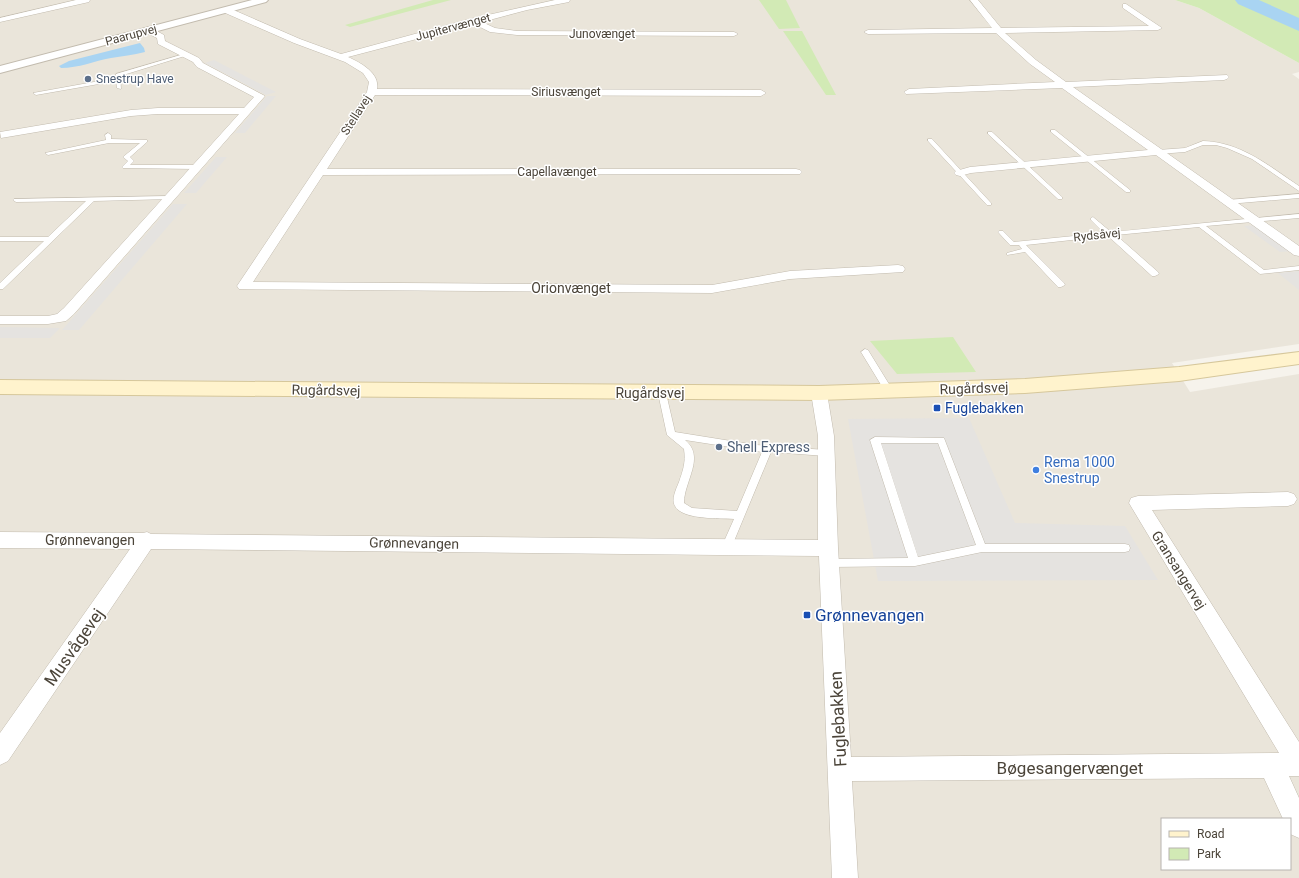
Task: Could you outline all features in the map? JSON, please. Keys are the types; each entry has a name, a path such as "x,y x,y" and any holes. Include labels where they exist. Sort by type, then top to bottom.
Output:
{"main road":[{"name":"Rugårdsvej","path":"0,387 819,393 1024,386 1179,374 1299,358"}],"street":[{"path":"0,20 86,0"},
{"name":"Paarupvej","path":"0,70 263,0"},
{"name":"Jupitervænget","path":"340,57 473,21 566,0"},
{"path":"974,0 980,10 1029,58 1299,252"},
{"path":"868,32 1158,28 1126,6"},
{"name":"Stellavej","path":"226,10 340,57 364,70 371,76 374,83 372,92 244,286"},
{"name":"Junovænget","path":"473,21 493,30 517,34 734,34"},
{"path":"0,320 48,320 61,318 260,96 200,65 196,60 161,42 161,37 148,30"},
{"path":"909,92 1224,77"},
{"name":"Siriusvænget","path":"372,92 761,93"},
{"path":"1,135 131,113 158,111 247,110"},
{"path":"960,173 970,170 1023,164 1158,152"},
{"name":"Capellavænget","path":"319,172 796,172"},
{"name":"Orionvænget","path":"244,286 712,289 790,275 898,269"},
{"name":"Fuglebakken","path":"819,393 826,436 829,555 841,769 845,878"},
{"name":"Gransangervej","path":"1288,499 1138,503 1299,764"},
{"name":"Grønnevangen","path":"0,540 148,540 726,546 829,555"},
{"name":"Musvågevej","path":"0,753 148,540"},
{"name":"Bøgesangervænget","path":"841,769 1271,766 1299,764"},
{"path":"1271,766 1299,825"}],"lane":[{"path":"119,88 118,75 186,55"},
{"path":"36,93 118,80"},
{"path":"1054,130 1128,191"},
{"path":"990,133 1060,198"},
{"path":"108,134 109,141"},
{"path":"930,140 989,204"},
{"path":"48,153 109,141 145,141 126,157 131,162 125,167 197,167"},
{"path":"1158,152 1188,150 1201,143 1218,143 1245,153 1299,189"},
{"path":"1228,202 1299,196"},
{"path":"16,200 170,198"},
{"path":"0,287 92,199"},
{"name":"Rydsåvej","path":"1021,244 1299,216"},
{"path":"1093,219 1156,274"},
{"path":"1200,225 1262,272 1299,268"},
{"path":"1001,232 1012,244 1021,244 1061,285"},
{"path":"0,239 50,239"},
{"path":"1009,254 1027,250"},
{"path":"864,352 889,390"},
{"path":"662,393 671,435 688,448 690,461 679,496 679,505 690,512 740,515"},
{"path":"671,435 768,448 826,453"},
{"path":"915,562 875,440 941,440 982,548"},
{"path":"726,546 768,448"},
{"path":"829,555 915,562 982,548 1125,548"}],"shaded area":[{"path":"0,0 1175,0 1199,8 1299,63 1299,72 1292,74 1299,79 1299,344 1172,363 1190,392 1299,374 1299,878 0,878"},
{"path":"214,60 276,92 266,95 205,63"},
{"path":"267,96 276,96 245,133 235,133"},
{"path":"216,157 227,157 196,193 184,193"},
{"path":"173,204 187,204 79,330 62,330"},
{"path":"1257,225 1294,251 1280,252 1244,226"},
{"path":"1299,271 1299,290 1278,273"},
{"path":"0,327 60,328 50,338 0,338"},
{"path":"969,418 1015,523 1125,526 1158,580 878,581 848,419"}],"green space":[{"path":"433,0 451,0 350,27 345,25"},
{"path":"759,0 786,0 800,28 779,29"},
{"path":"1175,0 1249,0 1291,19 1252,0 1299,0 1299,63 1199,8"},
{"path":"783,31 802,31 836,95 826,95"},
{"path":"953,337 976,372 897,374 870,341"}],"water":[{"path":"140,43 145,52 105,59 74,67 61,68 59,66 69,61"}],"waterway":[{"path":"1244,0 1299,25"}],"place":[{"name":"Snestrup Have","path":"88,79"},
{"name":"Fuglebakken","path":"937,408"},
{"name":"Shell Express","path":"719,447"},
{"name":"Rema 1000 Snestrup","path":"1036,470"},
{"name":"Grønnevangen","path":"807,615"}]}
